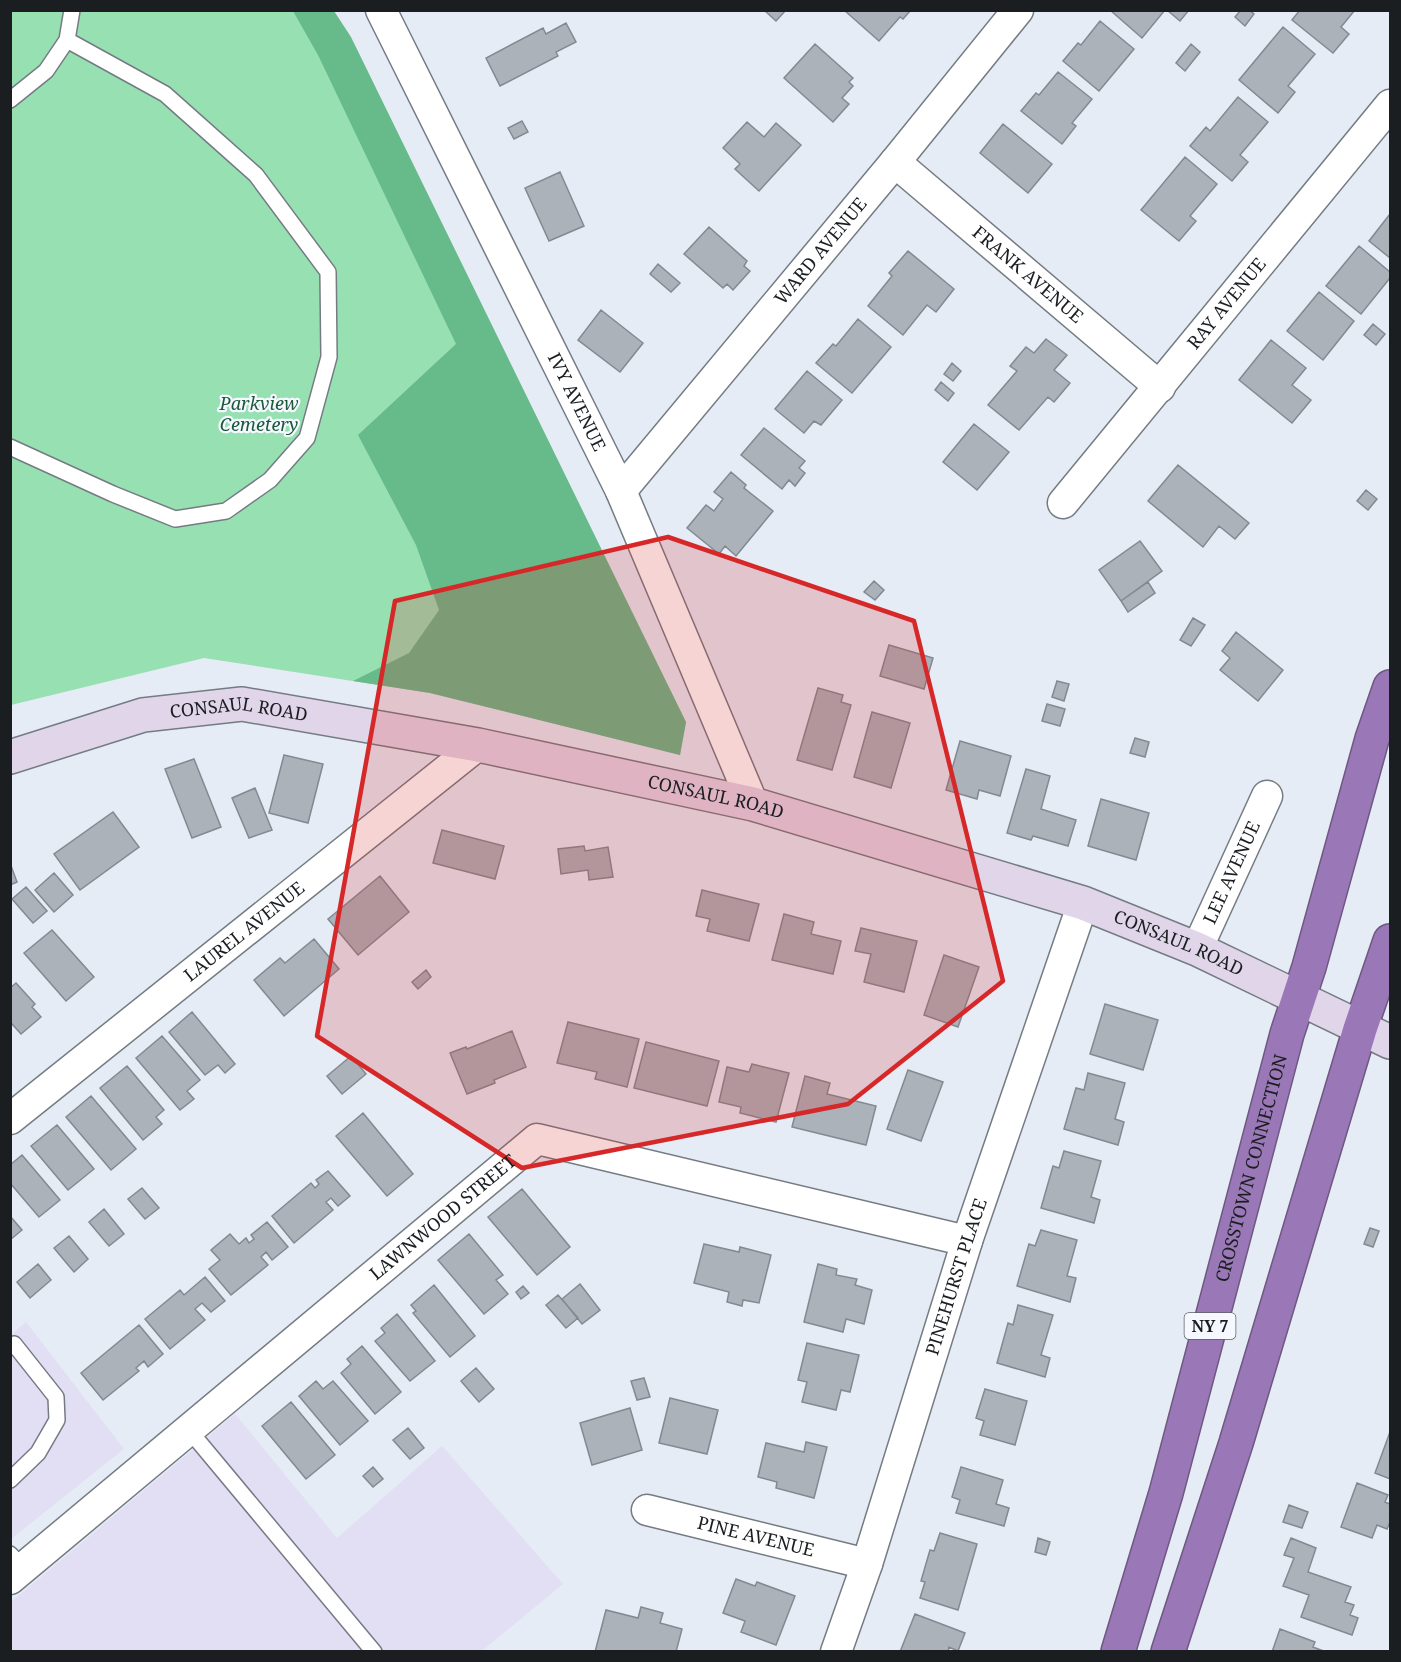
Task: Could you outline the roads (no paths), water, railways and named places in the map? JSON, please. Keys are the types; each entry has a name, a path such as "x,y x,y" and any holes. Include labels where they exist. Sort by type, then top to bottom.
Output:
{"highway":[{"name":"CROSSTOWN CONNECTION","path":"1118,1652 1166,1493 1287,1034 1310,967 1372,739 1390,687"},
{"path":"1168,1652 1236,1443 1360,1029 1390,941"}],"street":[{"name":"IVY AVENUE","path":"381,10 621,492 753,804"},
{"name":"WARD AVENUE","path":"621,492 1018,10"},
{"name":"RAY AVENUE","path":"1063,503 1390,105"},
{"name":"FRANK AVENUE","path":"895,162 1160,387"},
{"name":"CONSAUL ROAD","path":"10,757 142,715 242,704 478,745 753,804 1083,903 1197,949 1390,1042"},
{"name":"LAUREL AVENUE","path":"10,1119 478,745"},
{"name":"LEE AVENUE","path":"1197,949 1267,796"},
{"name":"PINEHURST PLACE","path":"836,1652 867,1564 967,1240 1083,903"},
{"name":"LAWNWOOD STREET","path":"15,1567 189,1430 537,1139 967,1240"},
{"name":"PINE AVENUE","path":"647,1510 867,1564"}],"lane":[{"path":"10,100 46,71 68,40 72,10"},
{"path":"10,447 174,519 226,511 270,480 307,438 329,357 328,272 256,175 165,94 68,40"},
{"path":"10,1347 14,1344 56,1397 57,1420 38,1453 10,1480"},
{"path":"189,1430 374,1652"}],"park label":[{"name":"Parkview Cemetery","path":"259,414"}]}
